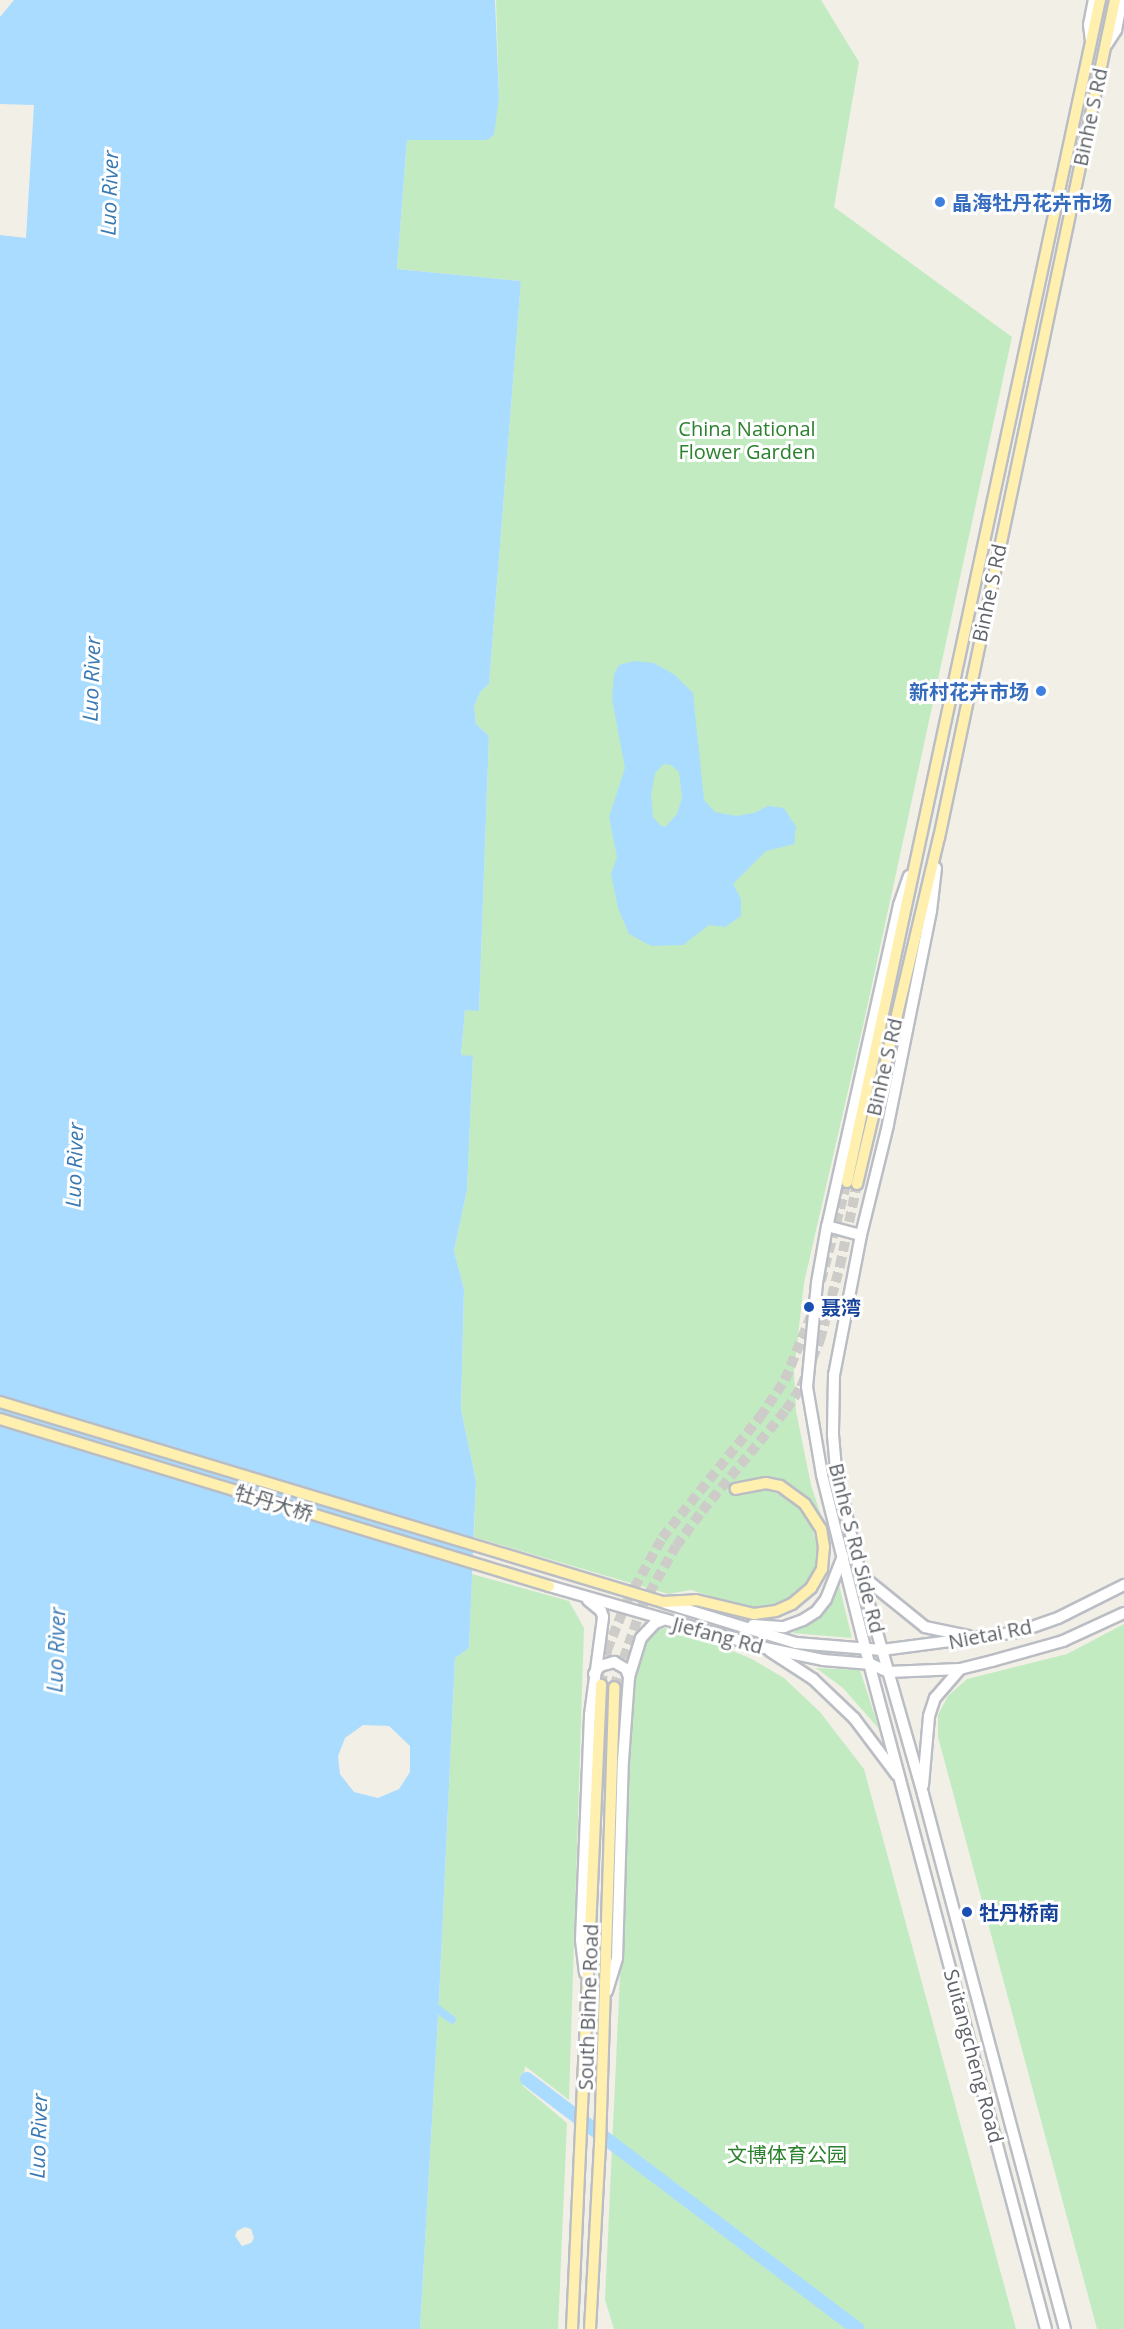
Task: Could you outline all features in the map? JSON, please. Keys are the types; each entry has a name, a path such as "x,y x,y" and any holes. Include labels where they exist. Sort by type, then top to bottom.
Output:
{"main road":[{"path":"1091,45 1089,25 1094,0"},
{"name":"Binhe S Rd","path":"1101,0 921,835 852,1183 939,838 1115,0"},
{"path":"1084,77 1116,30 1122,0"},
{"path":"999,476 1014,479"},
{"name":"Binhe S Rd Side Rd","path":"901,1782 822,1475 807,1387 817,1283 827,1226 899,905 921,835"},
{"name":"Binhe S Rd Side Rd","path":"923,1794 862,1576 836,1470 833,1435 834,1375 861,1234 888,1125 931,911 939,838"},
{"path":"827,1226 861,1234"},
{"name":"牡丹大桥","path":"0,1402 549,1569"},
{"name":"牡丹大桥","path":"0,1419 549,1587"},
{"path":"663,1602 696,1600 754,1614 776,1611 792,1604 811,1588 822,1569 824,1547 821,1528 813,1513 780,1486 766,1483 750,1484 736,1489"},
{"path":"736,1624 784,1627 816,1612 826,1599 843,1556"},
{"name":"Jiefang Rd","path":"549,1569 796,1643 882,1650"},
{"path":"862,1576 925,1627 977,1638"},
{"name":"Nietai Rd","path":"882,1650 1018,1632 1058,1618 1124,1585"},
{"name":"Jiefang Rd","path":"549,1587 765,1648 823,1660 871,1664 888,1672"},
{"path":"582,1596 594,1604 603,1617 593,1674 581,1940 588,2000"},
{"name":"Nietai Rd","path":"888,1672 960,1669 1063,1641 1124,1613"},
{"path":"604,2000 617,1958 623,1761 629,1677 641,1638 655,1623 663,1620"},
{"path":"765,1648 813,1679 854,1718 901,1782"},
{"path":"593,1674 600,1666 614,1662 626,1670 629,1677"},
{"path":"923,1794 928,1716 935,1698 960,1669"},
{"name":"South Binhe Road","path":"572,2329 585,2099 601,1685"},
{"name":"South Binhe Road","path":"590,2329 600,2144 614,1687"},
{"name":"Suitangcheng Road","path":"901,1782 1046,2329"},
{"name":"Suitangcheng Road","path":"923,1794 1065,2329"}],"green space":[{"name":"China National Flower Garden","path":"496,0 821,0 859,62 834,207 1012,337 865,1017 804,1283 794,1371 796,1411 811,1485 822,1519 812,1503 796,1488 781,1480 769,1477 735,1483 738,1495 754,1491 771,1491 791,1500 803,1511 812,1527 817,1546 815,1569 805,1586 792,1597 771,1607 746,1607 691,1590 668,1594 474,1537 476,1481 461,1409 464,1289 454,1251 467,1190 473,1057 461,1055 465,1009 479,1011 489,736 476,724 474,707 480,692 489,684 521,281 397,269 407,140 487,140 499,97"},
{"path":"472,1574 569,1601 584,1628 569,2100 525,2066 523,2086 567,2123 558,2329 420,2329 439,2000 455,1658 469,1648"},
{"path":"838,1581 852,1638 792,1633 817,1618 830,1604"},
{"path":"1124,1624 1124,2329 1097,2329 938,1737 938,1715 948,1696 967,1679 1067,1654"},
{"name":"文博体育公园","path":"673,1627 752,1659 784,1678 820,1712 864,1769 1016,2329 614,2329 605,2300 633,1693 645,1641 655,1630"},
{"path":"816,1668 860,1670 879,1729 843,1688"}],"water":[{"name":"Luo River","path":"14,0 495,0 499,97 494,135 487,140 407,140 397,269 521,281 489,684 480,692 474,707 476,724 489,736 479,1011 465,1010 461,1055 473,1056 467,1190 454,1251 464,1289 461,1409 476,1481 469,1648 455,1658 439,2000 420,2329 0,2329 0,235 26,238 34,105 0,104 0,17","holes":["363,1725 389,1726 410,1746 410,1772 399,1789 378,1798 354,1792 340,1774 338,1756 345,1738","245,2227 251,2229 254,2238 251,2243 242,2246 235,2236 237,2231"]},
{"path":"634,661 654,663 675,675 693,693 704,800 715,812 736,816 754,813 768,806 784,808 796,827 794,844 766,851 733,884 741,899 741,916 725,927 709,925 683,945 651,946 629,934 618,908 611,874 617,857 609,817 625,768 612,699 614,674 619,665","holes":["664,764 671,765 679,772 682,798 677,814 665,827 653,817 651,795 655,773"]}],"waterway":[{"path":"431,2004 452,2020"},
{"path":"527,2079 858,2329"}],"tunnel":[{"path":"821,1281 847,1182"},
{"path":"614,1687 642,1606 676,1546 786,1410 801,1387 820,1340 840,1266 857,1184"},
{"path":"601,1685 607,1650 627,1601 662,1538 760,1417 785,1380 811,1316"}],"place":[{"name":"晶海牡丹花卉市场","path":"940,202"},
{"name":"新村花卉市场","path":"1041,691"},
{"name":"聂湾","path":"809,1307"},
{"name":"牡丹桥南","path":"967,1912"}]}
